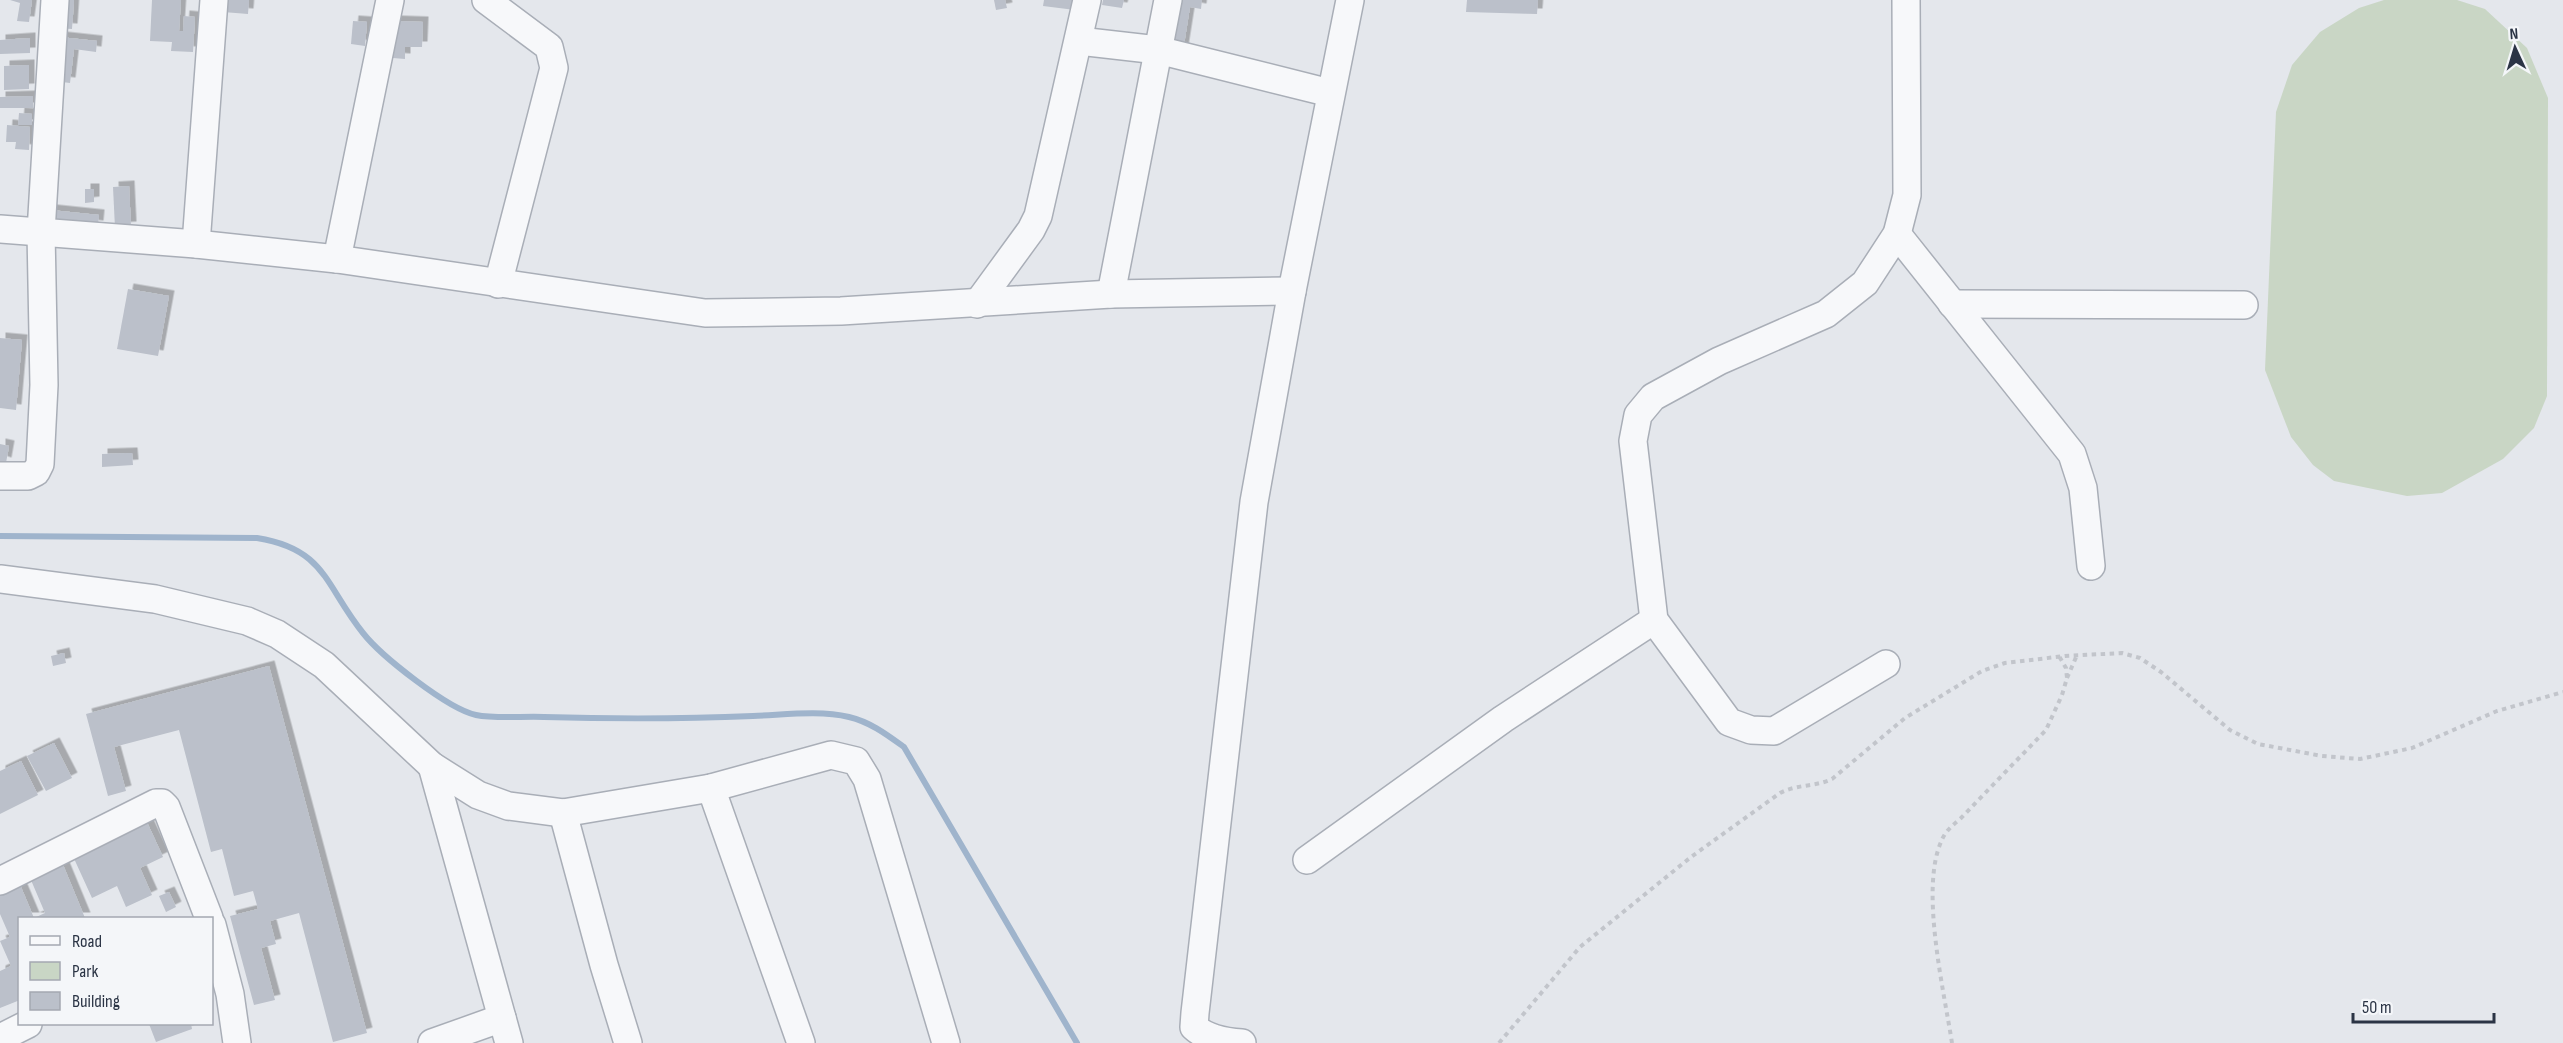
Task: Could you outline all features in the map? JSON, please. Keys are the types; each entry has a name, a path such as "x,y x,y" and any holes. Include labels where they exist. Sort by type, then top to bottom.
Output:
{"street":[{"path":"0,476 28,476 36,472 40,464 44,385 41,232 55,0"},
{"path":"196,244 214,0"},
{"path":"337,259 390,0"},
{"path":"486,0 549,47 554,68 498,284"},
{"path":"977,304 1031,230 1038,216 1087,0"},
{"path":"1111,294 1168,0"},
{"path":"1242,1043 1227,1042 1203,1035 1194,1026 1195,1013 1254,502 1292,291 1350,0"},
{"path":"1886,664 1774,731 1751,730 1729,722 1654,620 1634,441 1638,415 1653,397 1719,361 1826,314 1865,283 1897,234 1907,195 1906,0"},
{"path":"1079,41 1158,50 1330,93"},
{"path":"0,229 196,244 337,259 705,313 977,304 1111,294 1292,291"},
{"path":"1897,234 2072,454 2083,488 2091,566"},
{"path":"1953,304 2244,305"},
{"path":"0,579 155,599 247,621 277,634 324,665 432,766 478,795 508,806 563,813 711,789 831,755 855,761 867,779 946,1043"},
{"path":"1307,860 1503,719 1654,620"},
{"path":"432,766 506,1030 432,1043"},
{"path":"711,789 801,1043"},
{"path":"0,881 146,808 162,803 166,807 209,917"},
{"path":"563,813 604,965 628,1043"},
{"path":"213,928 226,972 237,1043"},
{"path":"0,1038 24,1025"}],"path":[{"path":"1499,1043 1580,947 1690,857 1780,793 1791,788 1820,785 1832,779 1905,718 1982,671 2005,663 2059,656 2122,652 2140,658 2161,672 2230,730 2258,744 2322,756 2360,759 2412,748 2497,711 2563,692"},
{"path":"1952,1043 1937,949 1933,906 1935,870 1940,843 1949,828 2046,730 2077,655"},
{"path":"2059,656 2066,668 2067,678"}],"green space":[{"path":"2384,0 2457,0 2485,9 2527,48 2548,98 2547,396 2534,428 2503,459 2442,493 2407,496 2334,481 2313,465 2291,437 2265,370 2276,112 2292,65 2320,32 2359,8"}],"building":[{"path":"10,0 32,0 29,22 17,21 20,3"},
{"path":"60,0 74,0 72,29 58,28"},
{"path":"152,0 181,0 179,31 183,31 184,16 195,17 193,52 171,51 172,42 150,41"},
{"path":"224,0 249,0 248,14 223,12"},
{"path":"994,0 1005,0 1007,8 996,10"},
{"path":"1044,0 1077,0 1075,10 1043,6"},
{"path":"1103,0 1124,0 1122,8 1102,5"},
{"path":"1179,0 1202,0 1201,9 1190,7 1183,51 1171,49"},
{"path":"1467,0 1538,0 1537,14 1466,12"},
{"path":"353,21 367,22 365,46 351,44"},
{"path":"394,21 423,22 422,47 405,47 405,59 393,58"},
{"path":"60,37 97,41 96,52 74,49 70,83 54,81"},
{"path":"30,38 30,53 0,54 0,40"},
{"path":"29,65 29,89 4,90 4,66"},
{"path":"33,96 33,108 0,108 0,97"},
{"path":"19,113 32,114 32,125 18,125"},
{"path":"7,125 30,127 29,150 15,149 16,142 6,142"},
{"path":"129,186 131,227 115,228 113,187"},
{"path":"85,189 94,189 94,202 85,203"},
{"path":"51,210 99,215 98,226 50,221"},
{"path":"128,289 169,296 158,356 117,349"},
{"path":"0,338 22,340 16,410 0,408"},
{"path":"0,444 9,446 6,463 0,461"},
{"path":"132,453 133,465 102,467 102,454"},
{"path":"64,653 66,663 53,666 51,656"},
{"path":"269,666 367,1033 333,1042 299,913 270,921 276,944 261,948 275,1000 254,1005 230,916 258,909 253,891 234,896 222,849 211,852 179,730 114,747 126,791 108,796 86,714"},
{"path":"54,743 72,778 46,791 27,756"},
{"path":"21,761 38,795 0,814 0,771"},
{"path":"145,818 163,857 140,868 152,895 126,907 117,886 92,898 71,852"},
{"path":"61,860 85,917 36,917 45,913 28,873"},
{"path":"18,880 34,917 18,917 18,1001 0,1008 0,971 11,966 0,941 10,937 0,914 0,888"},
{"path":"169,892 176,907 166,912 159,896"},
{"path":"149,1025 191,1025 192,1029 156,1042"}],"waterway":[{"path":"0,536 257,538 280,543 311,560 322,572 363,633 384,655 449,703 476,715 648,718 814,713 849,717 871,725 904,747 1077,1043"}]}
